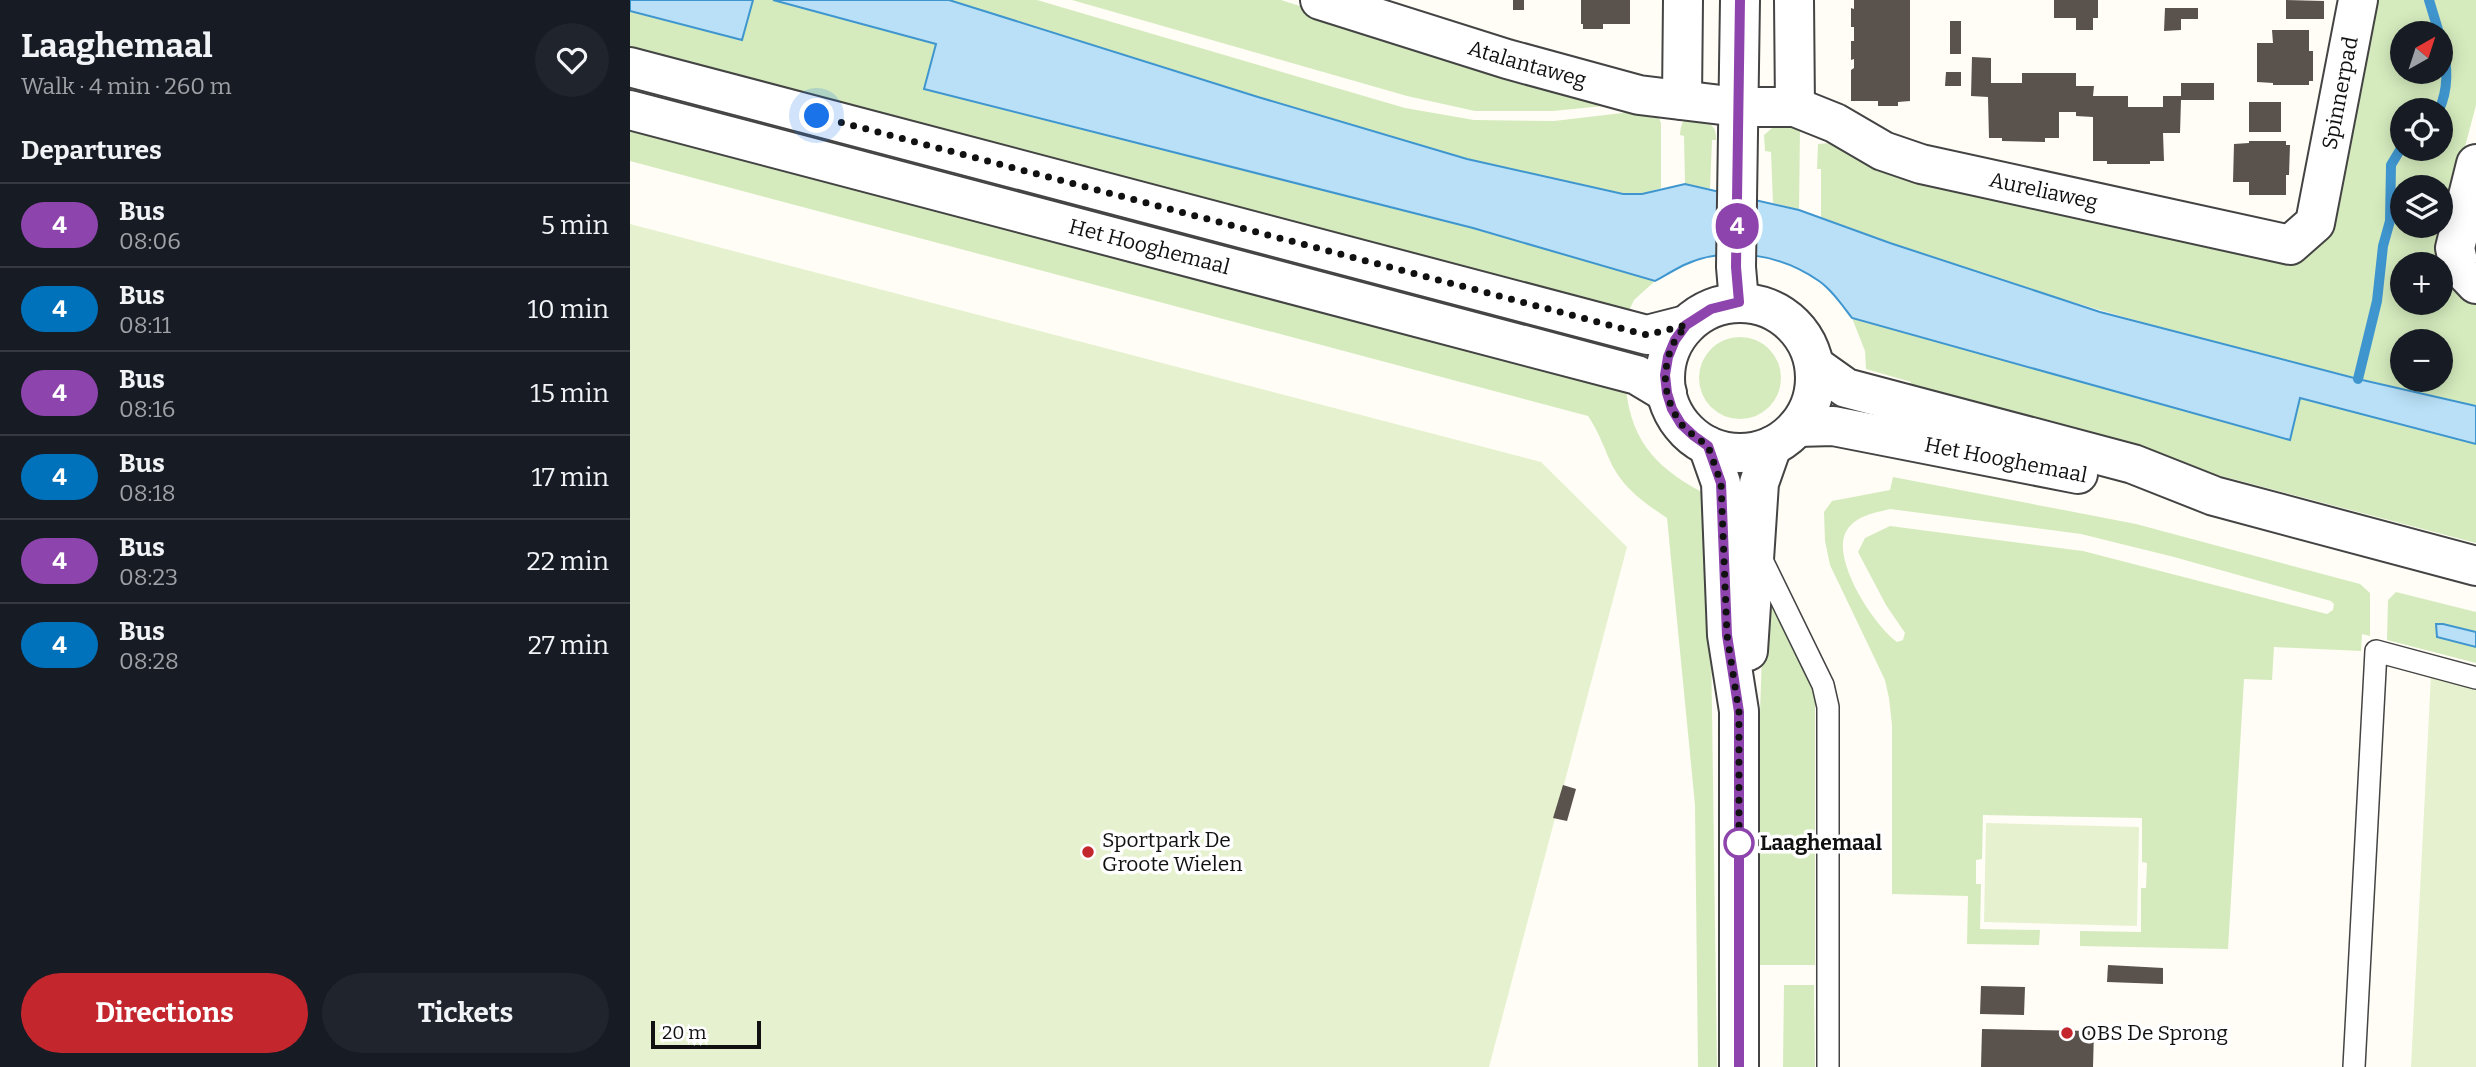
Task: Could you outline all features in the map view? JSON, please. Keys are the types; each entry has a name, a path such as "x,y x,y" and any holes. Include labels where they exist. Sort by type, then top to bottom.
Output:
{"street":[{"name":"Atalantaweg","path":"1320,0 1507,59 1639,95 1682,100 1738,122"},
{"path":"1682,100 1683,0"},
{"path":"1740,0 1737,284 1711,309 1686,325 1675,340 1665,375 1672,409 1681,424 1708,446 1740,453 1784,437"},
{"path":"1794,0 1795,107"},
{"name":"Spinnerpad","path":"2321,186 2358,0"},
{"name":"Het Hooghemaal","path":"630,67 1647,335 1686,325"},
{"name":"Aureliaweg","path":"1738,122 1795,107 1835,123 1884,151 1921,164 2290,245 2315,223 2321,186"},
{"name":"Het Hooghemaal","path":"630,110 1637,375 1667,393"},
{"path":"2476,164 2455,248 2459,266 2476,285"},
{"path":"1737,284 1760,305 1780,314 1796,327 1808,345 1815,366 1815,388 1809,409 1784,437 1759,483 1751,635 1739,712"},
{"name":"Het Hooghemaal","path":"1815,366 1846,388 2133,464 2214,496"},
{"name":"Het Hooghemaal","path":"1784,437 1833,426 2127,483 2214,496 2476,566"},
{"path":"1708,446 1721,483 1727,635 1739,712 1739,1067"}],"lane":[{"path":"1755,548 1823,685 1828,707 1828,1067"},
{"path":"2354,1067 2376,651 2476,678"}],"green space":[{"path":"753,0 773,0 936,44 924,88 1473,228 1655,281 1634,300 1626,317 630,55 630,11 742,40"},
{"path":"949,0 1037,0 1405,108 1474,120 1554,121 1648,110 1657,113 1661,123 1661,188 1642,194 1623,194 1467,159"},
{"path":"1072,0 1281,0 1494,68 1623,104 1553,111 1475,111 1407,96"},
{"path":"2370,0 2476,0 2476,105 2453,193 2453,175 2390,175 2390,238 2441,238 2438,252 2390,252 2390,315 2453,315 2453,277 2476,299 2476,406 2418,392 2453,392 2453,329 2390,329 2390,385 2227,345 2063,299 1982,274 1821,217 1818,144 1844,142 2297,248"},
{"path":"630,76 1623,339 1619,355 630,93"},
{"path":"1689,118 1709,123 1716,134 1716,140 1712,140 1710,189 1685,184 1684,136 1680,135 1682,124"},
{"path":"630,123 1626,389 1635,426 1652,454 1677,477 1709,496 1717,1067 1698,1067 1695,805 1667,518 1629,489 1617,474 1588,416 630,161"},
{"path":"1778,123 1800,127 1799,210 1773,203 1771,152 1765,151 1764,135"},
{"name":"Sportpark De Groote Wielen","path":"630,224 1541,462 1627,547 1489,1067 630,1067"},
{"path":"1852,318 2290,440 2300,398 2476,444 2476,543 1909,394 1911,382 1866,369 1865,351"},
{"path":"1740,337 1756,340 1769,349 1778,362 1781,378 1778,394 1769,407 1756,416 1740,419 1724,416 1711,407 1702,394 1699,378 1702,362 1711,349 1724,340"},
{"path":"1893,477 2136,524 2360,584 2370,593 2370,636 2362,634 2361,651 2274,647 2272,680 2244,679 2228,949 2080,946 2080,931 2141,932 2141,888 2146,888 2147,863 2142,862 2142,818 1983,815 1982,859 1976,860 1976,884 1981,884 1980,929 2040,930 2039,945 1967,944 1968,896 1892,894 1892,725 1889,698 1885,680 1830,565 1825,541 1824,512 1832,501 1890,490","holes":["1890,509 2081,534 2331,601 2334,604 2333,610 2327,614 2083,551 1890,526 1865,538 1858,552 1886,605 1905,633 1903,640 1897,642 1866,607 1849,573 1843,542 1847,530 1856,521"]},
{"path":"2396,592 2476,612 2476,632 2443,624 2437,637 2476,647 2476,663 2387,640 2388,600"},
{"path":"1764,593 1767,593 1812,688 1815,702 1815,965 1760,965 1760,714"},
{"path":"2432,655 2476,667 2476,1067 2411,1067"},
{"path":"1986,823 2139,827 2137,926 1984,922"},
{"path":"1784,985 1814,985 1815,1067 1783,1067"}],"water":[{"path":"630,0 753,0 742,40 630,11"},
{"path":"773,0 949,0 1467,159 1623,194 1642,194 1685,184 1799,210 2100,312 2390,386 2390,392 2415,392 2476,406 2476,444 2300,398 2290,440 1852,318 1833,293 1819,281 1788,264 1753,255 1718,255 1701,259 1655,281 1473,228 924,89 936,44"},
{"path":"2436,624 2476,632 2476,647 2437,637"}],"building":[{"path":"1513,0 1524,0 1524,10 1513,10"},
{"path":"1581,0 1630,0 1630,24 1603,24 1603,29 1583,29"},
{"path":"1854,0 1910,0 1910,101 1898,102 1898,106 1878,106 1878,101 1851,101 1851,70 1854,68 1854,59 1851,60 1851,41 1854,41 1854,27 1851,27 1851,8 1854,9"},
{"path":"2054,0 2098,0 2098,18 2093,18 2093,30 2076,30 2076,18 2054,18"},
{"path":"2286,0 2324,1 2324,19 2286,19"},
{"path":"2165,8 2198,8 2198,19 2181,19 2181,30 2164,31"},
{"path":"1950,21 1961,21 1961,54 1950,54"},
{"path":"2272,30 2309,30 2309,51 2313,51 2313,81 2309,81 2309,85 2257,82 2257,43 2273,43"},
{"path":"1972,57 1991,58 1991,83 2022,83 2022,73 2076,73 2076,86 2094,86 2093,96 2128,96 2128,107 2163,107 2163,96 2181,96 2181,83 2214,83 2214,100 2181,100 2180,133 2163,133 2164,161 2150,161 2150,164 2107,164 2107,161 2093,161 2093,117 2076,116 2076,112 2059,112 2059,138 2045,138 2045,142 1989,138 1988,97 1971,96"},
{"path":"1946,72 1961,72 1961,86 1945,86"},
{"path":"2249,102 2281,102 2281,132 2249,132"},
{"path":"2249,141 2286,141 2286,145 2290,145 2286,195 2249,195 2249,182 2233,182 2234,144"},
{"path":"1563,785 1576,789 1567,821 1553,818"},
{"path":"2108,965 2163,968 2163,984 2107,982"},
{"path":"1981,986 2025,987 2024,1015 1980,1014"},
{"path":"1982,1029 2094,1031 2093,1067 1981,1067"}],"waterway":[{"path":"2429,0 2435,21"},
{"path":"2443,98 2446,84"},
{"path":"2358,379 2377,301 2383,246 2390,221 2391,165 2393,161"}],"bus line":[{"name":"4","path":"1739,1067 1739,712 1727,635 1721,483 1708,446 1681,424 1672,409 1665,375 1675,340 1686,325 1711,309 1739,302 1736,267 1740,0"}],"place":[{"name":"Laaghemaal","path":"1739,843"},
{"name":"Sportpark De Groote Wielen","path":"1088,852"},
{"name":"OBS De Sprong","path":"2067,1033"}],"route":[{"path":"817,116 1647,335 1686,325 1675,340 1665,375 1672,409 1681,424 1708,446 1721,483 1727,635 1739,712 1739,848 1739,843"}]}
